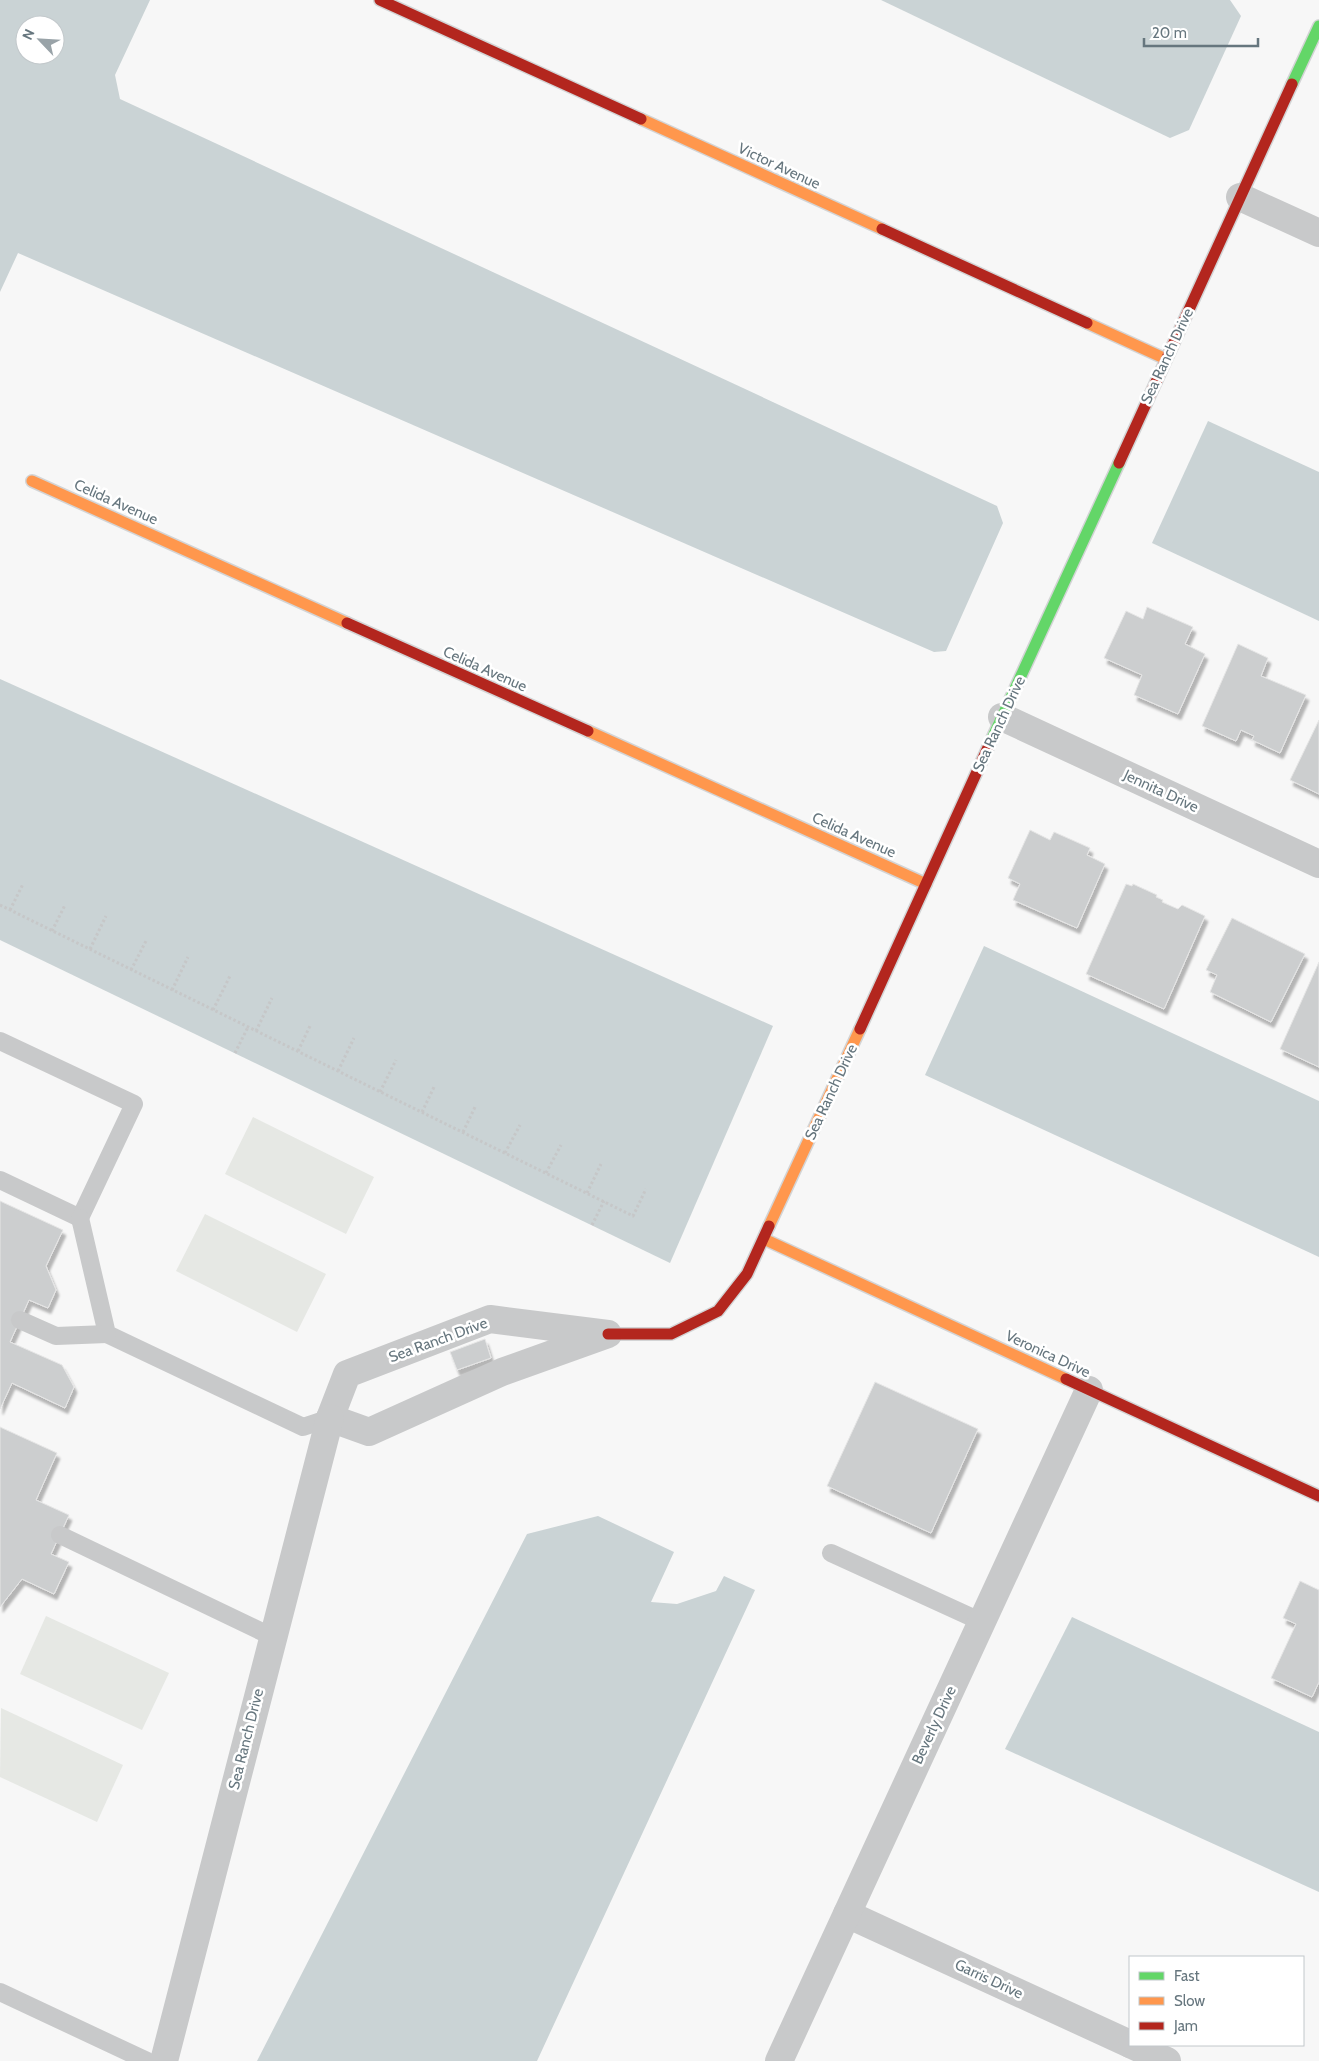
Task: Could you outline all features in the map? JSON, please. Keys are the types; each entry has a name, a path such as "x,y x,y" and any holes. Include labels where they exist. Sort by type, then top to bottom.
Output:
{"street":[{"name":"Victor Avenue","path":"380,0 1166,359"},
{"name":"Sea Ranch Drive","path":"164,2061 330,1418 346,1374 490,1319 608,1334 671,1334 718,1311 748,1274 1319,26"},
{"path":"1240,197 1319,233"},
{"name":"Celida Avenue","path":"32,481 926,884"},
{"name":"Jennita Drive","path":"1002,717 1319,864"},
{"name":"Veronica Drive","path":"764,1239 1319,1496"},
{"name":"Sea Ranch Drive","path":"330,1418 369,1432 502,1372 608,1334"},
{"name":"Beverly Drive","path":"779,2061 1089,1390"},
{"name":"Garris Drive","path":"847,1914 1129,2043"},
{"name":"Garris Drive","path":"1135,2046 1167,2061"}],"lane":[{"path":"0,1042 134,1104 80,1218 107,1334"},
{"path":"0,1180 80,1218"},
{"path":"20,1320 56,1336 107,1334 303,1426 330,1418"},
{"path":"60,1535 273,1636"},
{"path":"831,1553 982,1622"},
{"path":"0,1992 146,2061"}],"path":[{"path":"10,910 23,884"},
{"path":"0,905 633,1216 646,1189"},
{"path":"52,931 65,905"},
{"path":"90,949 106,916"},
{"path":"131,970 147,939"},
{"path":"172,990 188,957"},
{"path":"213,1010 230,976"},
{"path":"256,1031 272,998"},
{"path":"298,1051 310,1026"},
{"path":"235,1054 248,1027"},
{"path":"338,1071 354,1038"},
{"path":"380,1092 396,1060"},
{"path":"422,1112 435,1085"},
{"path":"463,1132 476,1105"},
{"path":"506,1153 520,1125"},
{"path":"546,1173 561,1145"},
{"path":"587,1193 601,1164"},
{"path":"592,1225 604,1201"}],"shaded area":[{"path":"0,0 150,0 115,75 120,99 997,506 1003,523 946,651 934,652 18,253 0,292"},
{"path":"881,0 1230,0 1241,16 1189,130 1170,138"},
{"path":"1208,421 1319,472 1319,621 1152,543"},
{"path":"0,679 773,1026 670,1263 0,940"},
{"path":"984,946 1319,1101 1319,1257 925,1075"},
{"path":"253,1117 374,1177 346,1234 225,1174"},
{"path":"205,1214 326,1274 297,1332 176,1271"},
{"path":"598,1516 674,1552 651,1602 677,1604 716,1591 724,1576 755,1590 537,2061 257,2061 527,1534"},
{"path":"46,1616 169,1673 142,1730 20,1674"},
{"path":"1072,1617 1319,1732 1319,1892 1005,1749"},
{"path":"1,1708 123,1765 97,1822 0,1777"}],"building":[{"path":"1147,607 1193,627 1185,644 1205,654 1178,714 1134,695 1142,675 1104,658 1126,611 1143,619"},
{"path":"1238,644 1268,658 1261,676 1306,695 1280,753 1252,740 1254,736 1241,730 1236,741 1202,726"},
{"path":"1319,720 1319,794 1290,780"},
{"path":"1030,830 1050,840 1054,832 1090,848 1087,855 1105,864 1077,928 1013,900 1020,884 1008,878"},
{"path":"1126,884 1132,886 1133,884 1157,895 1156,897 1163,900 1162,902 1178,909 1182,905 1205,916 1164,1009 1086,974"},
{"path":"1232,918 1305,954 1271,1022 1210,992 1217,975 1206,970"},
{"path":"1319,962 1319,1067 1280,1049"},
{"path":"0,1201 63,1230 46,1266 56,1290 48,1308 29,1300 10,1342 62,1365 74,1387 65,1408 12,1383 0,1409"},
{"path":"485,1339 491,1358 457,1370 450,1352"},
{"path":"875,1382 978,1429 931,1533 827,1486"},
{"path":"0,1427 57,1453 36,1500 69,1515 51,1554 69,1562 54,1594 22,1579 0,1607"},
{"path":"1300,1581 1319,1590 1319,1682 1312,1697 1271,1678 1296,1624 1283,1618"}],"traffic: fast":[{"path":"1292,84 1319,26"},
{"path":"990,743 1119,463"}],"traffic: slow":[{"path":"641,119 882,229"},
{"path":"1087,323 1166,359"},
{"path":"32,481 347,623"},
{"path":"588,731 926,884"},
{"path":"769,1226 860,1029"},
{"path":"764,1239 1066,1379"}],"traffic: jam":[{"path":"380,0 641,119"},
{"path":"1119,463 1292,84"},
{"path":"882,229 1087,323"},
{"path":"347,623 588,731"},
{"path":"860,1029 990,743"},
{"path":"608,1334 671,1334 718,1311 747,1274 769,1226"},
{"path":"1066,1379 1319,1496"}]}
